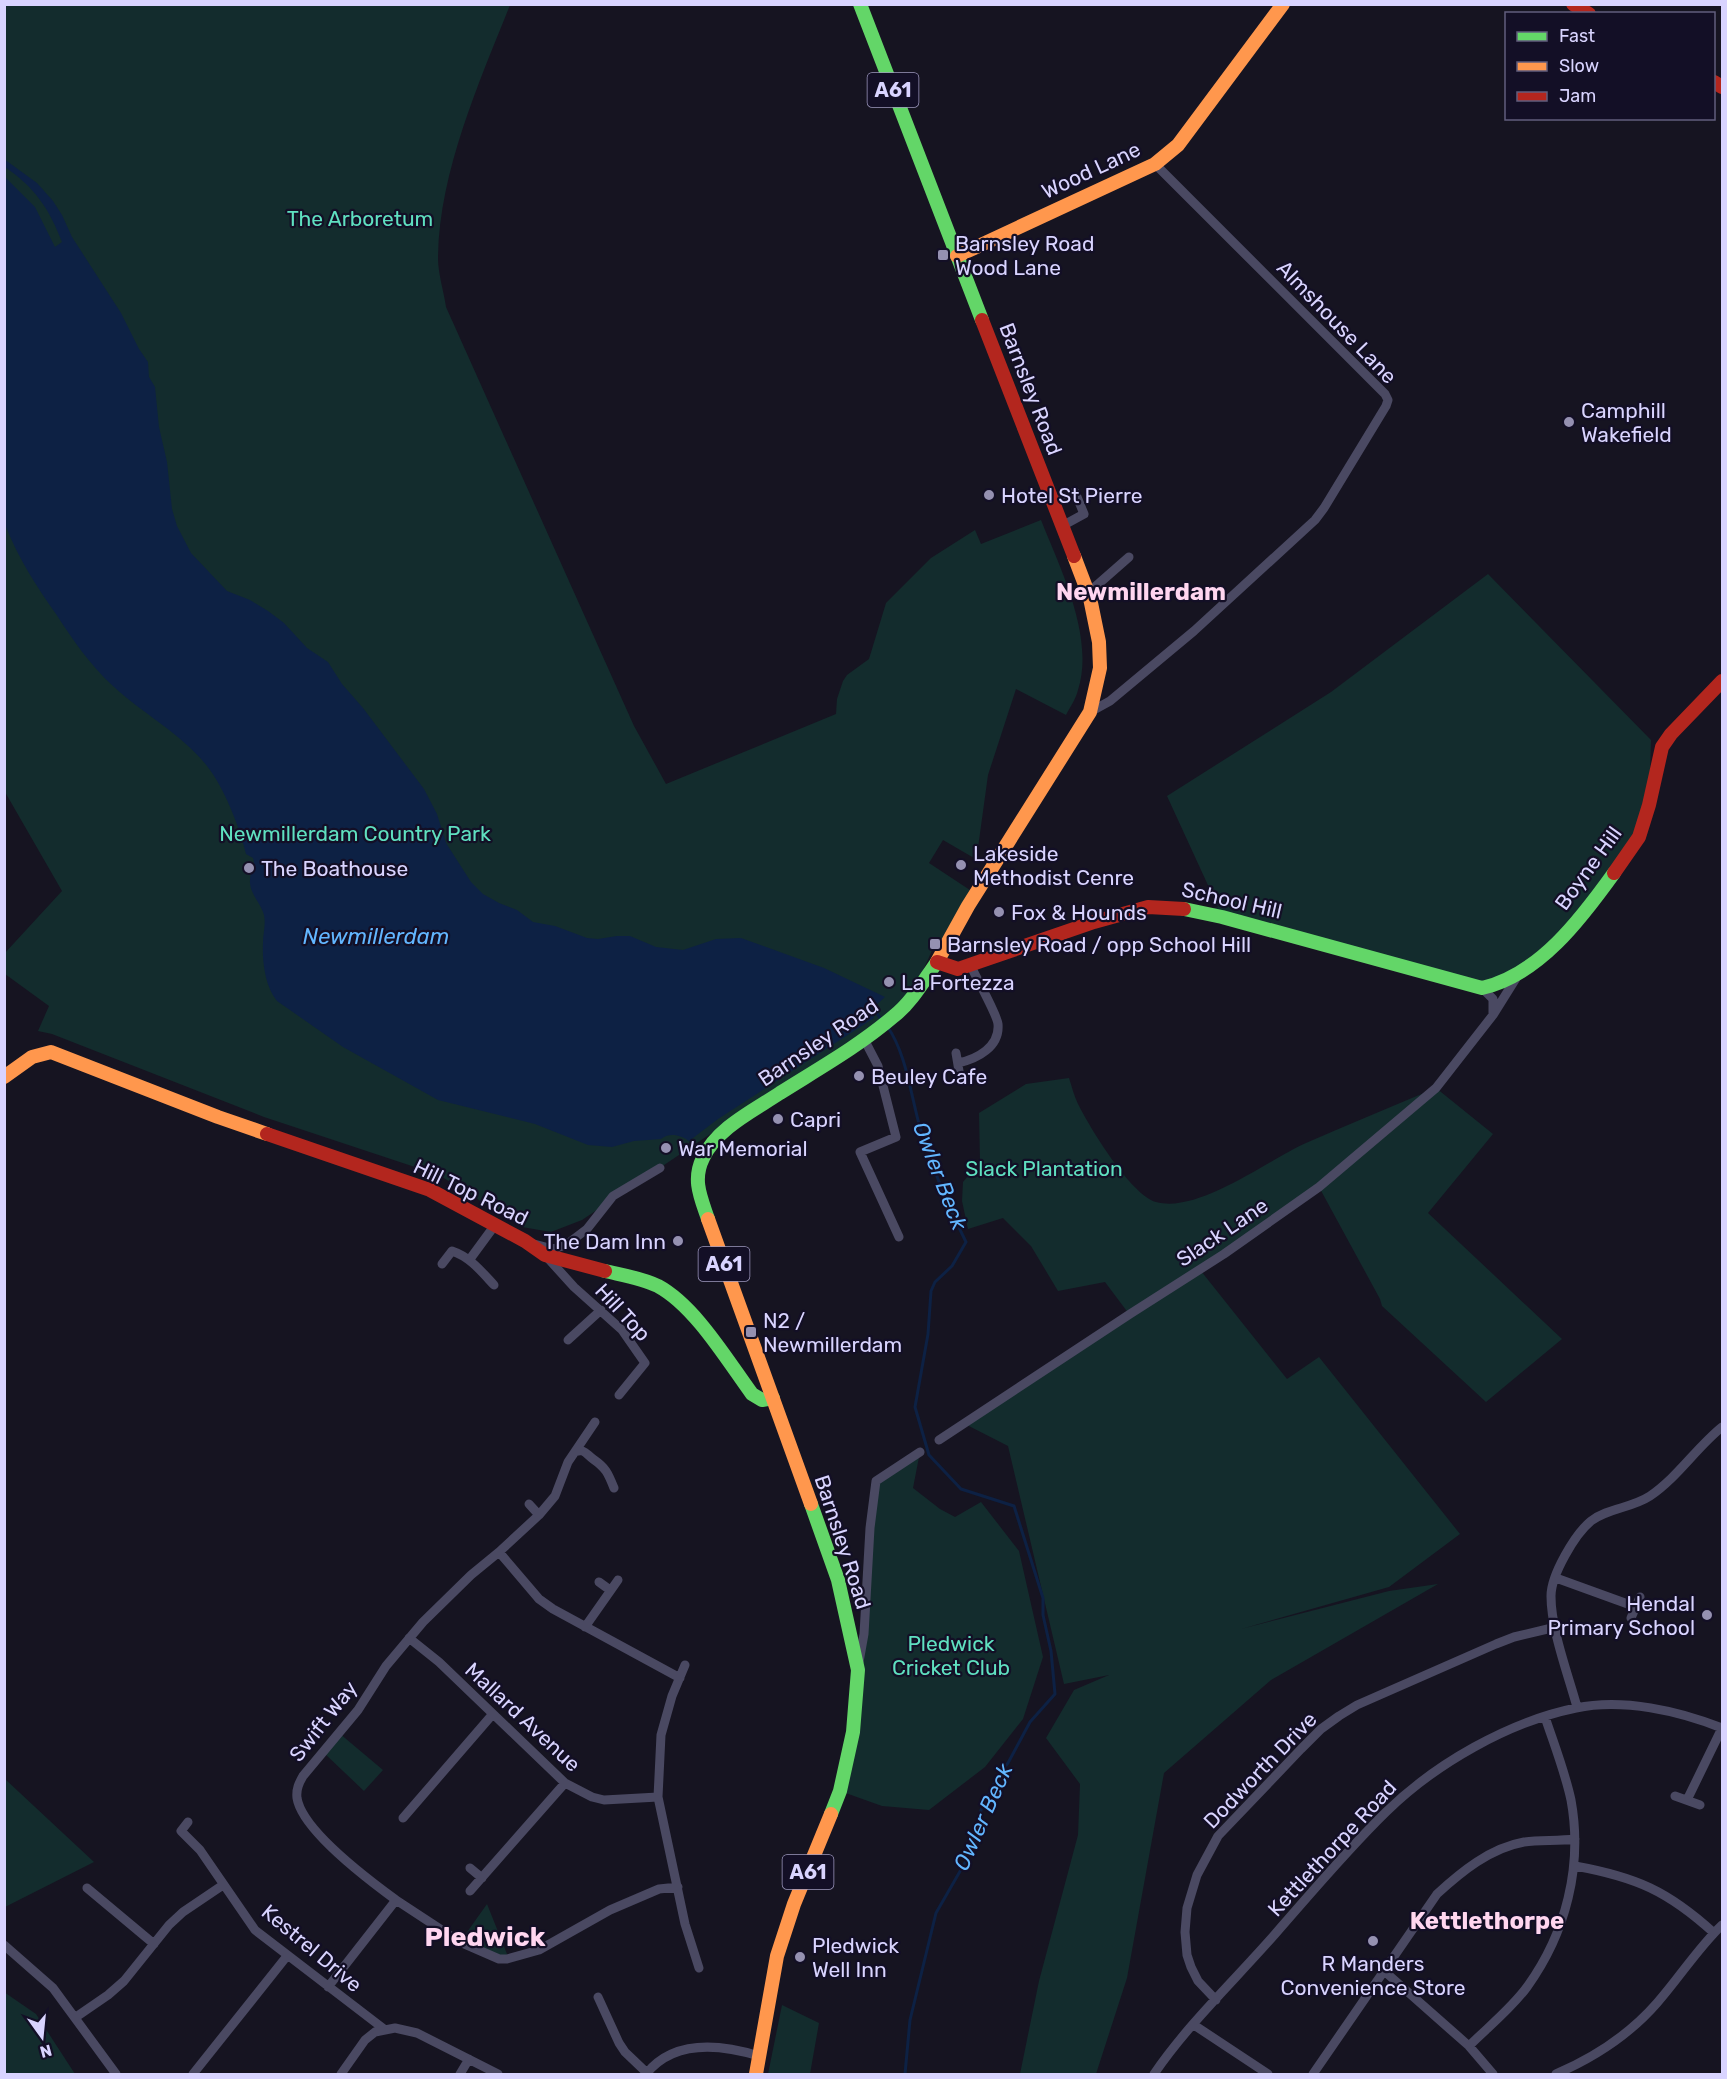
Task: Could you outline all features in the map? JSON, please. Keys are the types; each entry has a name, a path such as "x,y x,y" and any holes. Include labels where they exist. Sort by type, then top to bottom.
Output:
{"main road":[{"name":"Barnsley Road","path":"756,2074 777,1956 794,1904 840,1791 853,1732 858,1670 837,1580 697,1188 698,1167 700,1160 722,1133 740,1119 864,1040 909,1001 937,962 968,906 1090,712 1099,683 1101,655 1098,626 1088,593 860,4"},
{"name":"Wood Lane","path":"957,256 1155,164 1178,145 1282,4"},
{"name":"Boyne Hill","path":"1518,975 1557,944 1598,895 1639,837 1662,747 1671,734 1722,681"},
{"name":"School Hill","path":"937,962 958,969 1018,946 1111,917 1148,907 1166,906 1222,917 1482,988"},
{"path":"1482,988 1499,984 1518,975"},
{"name":"Hill Top Road","path":"4,1077 42,1052 58,1054 218,1117 430,1190 525,1241 544,1255 658,1286 681,1302 695,1317 752,1394 762,1400 773,1398"}],"street":[{"name":"Almshouse Lane","path":"1090,712 1110,701 1194,631 1315,520 1380,416 1388,399 1155,164"},
{"path":"1062,526 1084,514 1075,492 1063,495"},
{"path":"1088,593 1129,557"},
{"path":"958,1062 980,1056 990,1046 996,1035 998,1024 970,964"},
{"name":"Slack Lane","path":"939,1440 1224,1254 1319,1187 1436,1088 1493,1015 1518,975"},
{"path":"1482,988 1493,999 1493,1015"},
{"path":"864,1040 878,1066 896,1137 860,1152 899,1237"},
{"path":"525,1241 553,1249 566,1245 587,1229 613,1196 660,1168"},
{"path":"470,1259 495,1225"},
{"path":"442,1264 452,1251 470,1259 494,1285"},
{"name":"Hill Top","path":"544,1255 574,1287 602,1310 621,1330 645,1363 619,1395"},
{"path":"568,1340 602,1310"},
{"name":"Swift Way","path":"396,1900 371,1882 337,1852 309,1822 299,1806 297,1786 358,1710 386,1666 409,1638 446,1598 500,1552 539,1515 555,1496 568,1462 596,1422"},
{"path":"1577,1707 1556,1628 1551,1594 1566,1551 1578,1533 1593,1520 1610,1511 1647,1498 1662,1488 1722,1426"},
{"path":"575,1452 584,1451 603,1465 614,1488"},
{"path":"858,1670 864,1634 870,1528 876,1481 920,1452"},
{"path":"529,1504 539,1515"},
{"path":"500,1552 539,1599 552,1610 680,1678"},
{"path":"1556,1578 1636,1607"},
{"path":"585,1627 618,1580"},
{"path":"599,1582 610,1590"},
{"path":"1631,1618 1640,1597"},
{"name":"Dodworth Drive","path":"1216,2000 1198,1981 1191,1967 1186,1955 1185,1932 1187,1908 1197,1875 1218,1836 1321,1729 1348,1710 1496,1644 1514,1637 1556,1628"},
{"name":"Mallard Avenue","path":"409,1638 439,1662 492,1715 566,1783 592,1797 604,1800 658,1797"},
{"path":"685,1665 672,1696 661,1736 658,1797 685,1924 699,1968"},
{"name":"Kettlethorpe Road","path":"1154,2074 1216,2000 1388,1810 1419,1783 1490,1739 1516,1727 1577,1707 1655,1708 1679,1713 1722,1728"},
{"path":"403,1818 414,1811 492,1715"},
{"path":"1469,2046 1526,1989 1558,1934 1568,1899 1575,1866 1575,1839 1570,1797 1545,1717"},
{"path":"1687,1800 1722,1728"},
{"path":"470,1891 566,1783"},
{"path":"1675,1796 1700,1805"},
{"name":"Kestrel Drive","path":"188,1822 177,1828 200,1850 255,1930 384,2029"},
{"path":"1313,2074 1437,1894 1459,1874 1479,1860 1501,1849 1523,1843 1575,1839"},
{"path":"1575,1866 1632,1878 1658,1890 1691,1912 1714,1933"},
{"path":"470,1868 482,1878"},
{"path":"76,2017 124,1981 183,1912 223,1885"},
{"path":"328,1987 396,1900 460,1942 498,1959 507,1959 539,1950 620,1906 659,1889 678,1887"},
{"path":"87,1888 154,1944"},
{"path":"98,1898 105,1889"},
{"path":"1556,2074 1596,2054 1628,2030 1655,2005 1722,1925"},
{"path":"4,1945 48,1982 116,2074"},
{"path":"192,2074 287,1956"},
{"path":"1383,1970 1469,2046 1489,2073"},
{"path":"598,1997 619,2043 646,2074 667,2055 699,2047 739,2050 759,2056"},
{"path":"1194,2025 1268,2074"},
{"path":"341,2074 365,2040 375,2032 384,2029 405,2029 498,2074"},
{"path":"460,2074 469,2060"}],"green space":[{"name":"Newmillerdam Country Park","path":"5,5 510,5 463,128 445,193 438,258 446,307 634,726 666,784 836,714 837,699 843,681 847,675 869,659 886,603 931,558 975,530 981,544 1041,520 1066,581 1079,626 1082,669 1078,690 1066,715 1016,689 988,775 977,855 974,858 943,840 929,863 976,894 950,938 935,944 909,1001 582,1220 551,1232 522,1227 439,1175 264,1117 52,1034 38,1031 49,1006 5,974 4,954 62,891 5,792"},
{"path":"1488,574 1651,740 1649,805 1639,837 1539,960 1482,988 1201,912 1218,907 1167,796 1331,692"},
{"name":"Slack Plantation","path":"1069,1078 1075,1098 1084,1115 1101,1144 1123,1174 1146,1197 1156,1202 1173,1204 1212,1193 1306,1143 1436,1088 1493,1134 1428,1213 1562,1339 1486,1402 1382,1306 1319,1187 1201,1271 1287,1379 1319,1357 1460,1534 1389,1587 1241,1629 1389,1591 1438,1584 1271,1680 1164,1773 1127,1978 1096,2074 1020,2074 1039,1981 1078,1835 1080,1784 1046,1738 1074,1690 1109,1675 1064,1684 1008,1446 965,1424 1129,1314 1105,1282 1058,1291 1031,1246 1003,1218 968,1229 962,1201 963,1182 980,1162 979,1113 1026,1084"},
{"name":"Pledwick Cricket Club","path":"920,1452 913,1488 940,1509 955,1517 981,1502 1019,1551 1043,1657 1023,1719 985,1767 929,1810 882,1806 840,1791 853,1732 876,1481"},
{"path":"339,1733 383,1770 364,1791 323,1752"},
{"path":"5,1779 94,1862 4,1907"},
{"path":"487,1904 509,1959 460,1942"},
{"path":"4,1992 36,2014 75,2074 5,2074"},
{"path":"782,2005 819,2023 810,2074 768,2074"}],"water":[{"name":"Newmillerdam","path":"4,159 37,183 53,201 72,237 121,313 148,362 149,377 155,387 172,509 177,526 191,553 227,591 250,600 268,611 284,623 307,648 328,662 342,684 424,789 437,814 446,843 471,882 483,894 517,910 533,922 555,926 587,938 630,936 656,947 683,950 716,939 741,938 824,968 885,997 873,1008 874,1018 718,1119 689,1141 671,1135 661,1139 634,1141 612,1147 588,1145 535,1124 438,1100 343,1047 277,1001 267,981 264,966 264,915 250,885 253,858 246,854 236,820 219,785 207,766 186,744 125,696 89,661 35,583 6,527 5,177 35,207 55,247 62,242 52,219 40,200 25,183 5,167"}],"waterway":[{"name":"Owler Beck","path":"873,1008 881,1019"},
{"name":"Owler Beck","path":"887,1026 904,1063 921,1131 931,1159 947,1202 966,1242 952,1266 935,1282 931,1291 928,1334 915,1407 929,1455 961,1489 1014,1506 1043,1598 1043,1615 1051,1651 1055,1694 1030,1722 1008,1763 999,1774 981,1810 974,1847 936,1913 910,2020 905,2074"}],"traffic: fast":[{"path":"860,4 982,320"},
{"path":"1184,909 1222,917 1482,988 1503,981 1540,958 1573,926 1614,873"},
{"path":"708,1219 699,1189 698,1174 703,1158 717,1138 747,1114 881,1027 906,1004 937,962"},
{"path":"605,1271 645,1281 672,1295 710,1335 752,1394 762,1400 773,1398"},
{"path":"811,1504 838,1580 858,1670 853,1732 840,1791 831,1814"}],"traffic: slow":[{"path":"957,256 1155,164 1178,145 1283,4"},
{"path":"937,962 968,906 1090,712 1100,668 1099,642 1090,598 1074,556"},
{"path":"4,1077 32,1057 51,1052 267,1134"},
{"path":"708,1219 811,1504"},
{"path":"756,2074 777,1956 794,1904 831,1814"}],"traffic: jam":[{"path":"1573,4 1586,12"},
{"path":"1715,83 1722,87"},
{"path":"982,320 1074,556"},
{"path":"1614,873 1639,837 1662,747 1671,734 1722,681"},
{"path":"937,962 958,969 1094,922 1148,907 1184,909"},
{"path":"267,1134 430,1190 525,1241 545,1255 605,1271"}],"place":[{"name":"Barnsley Road Wood Lane","path":"943,255"},
{"name":"Camphill Wakefield","path":"1569,422"},
{"name":"Hotel St Pierre","path":"989,495"},
{"name":"Lakeside Methodist Cenre","path":"961,865"},
{"name":"The Boathouse","path":"249,868"},
{"name":"Fox & Hounds","path":"999,912"},
{"name":"Barnsley Road / opp School Hill","path":"935,944"},
{"name":"La Fortezza","path":"889,982"},
{"name":"Beuley Cafe","path":"859,1076"},
{"name":"Capri","path":"778,1119"},
{"name":"War Memorial","path":"666,1148"},
{"name":"The Dam Inn","path":"678,1241"},
{"name":"N2 / Newmillerdam","path":"751,1332"},
{"name":"Hendal Primary School","path":"1707,1615"},
{"name":"R Manders Convenience Store","path":"1373,1941"},
{"name":"Pledwick Well Inn","path":"800,1957"}],"district":[{"name":"Newmillerdam","path":"1141,592"},
{"name":"Kettlethorpe","path":"1487,1921"},
{"name":"Pledwick","path":"485,1937"}],"park label":[{"name":"The Arboretum","path":"360,218"}]}
